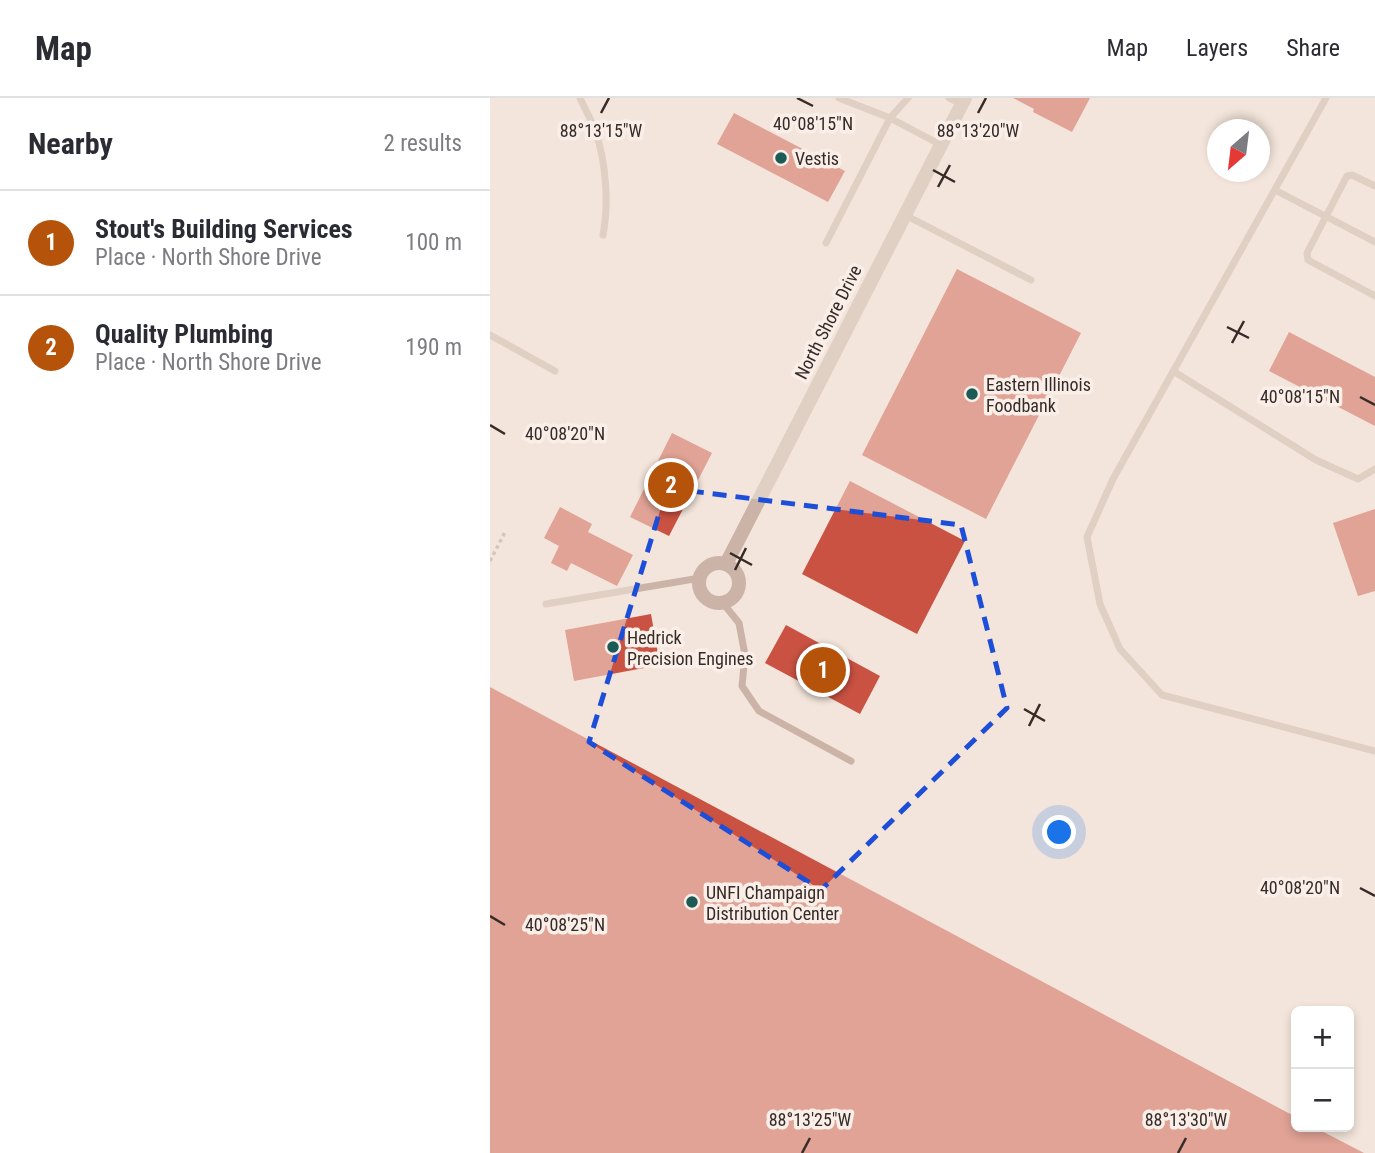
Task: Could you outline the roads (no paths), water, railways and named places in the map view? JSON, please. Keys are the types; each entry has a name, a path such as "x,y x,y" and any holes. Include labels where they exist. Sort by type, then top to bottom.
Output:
{"street":[{"name":"North Shore Drive","path":"726,564 941,145 959,100"},
{"path":"713,564 726,564 736,572 739,585 734,596 722,603 716,603 705,596 699,584 700,578 713,564"}],"lane":[{"path":"580,98 596,133 604,174 606,220 603,235"},
{"path":"838,98 890,118 941,145"},
{"path":"826,243 890,118 908,98"},
{"path":"1326,98 1113,479 1087,537 1100,604 1120,649 1162,695 1375,751"},
{"path":"1375,186 1352,175 1347,176 1307,253 1308,260 1325,271 1375,296"},
{"path":"1275,190 1375,242"},
{"path":"905,215 1031,280"},
{"path":"490,335 555,370"},
{"path":"1173,371 1316,460 1358,479 1375,469"},
{"path":"546,604 700,578"},
{"path":"722,603 739,622 745,654 742,685 759,711 851,761"}],"place":[{"name":"Vestis","path":"781,158"},
{"name":"Eastern Illinois Foodbank","path":"972,394"},
{"name":"Quality Plumbing","path":"671,485"},
{"name":"Hedrick Precision Engines","path":"613,647"},
{"name":"Stout's Building Services","path":"823,670"},
{"name":"UNFI Champaign Distribution Center","path":"692,902"}]}
